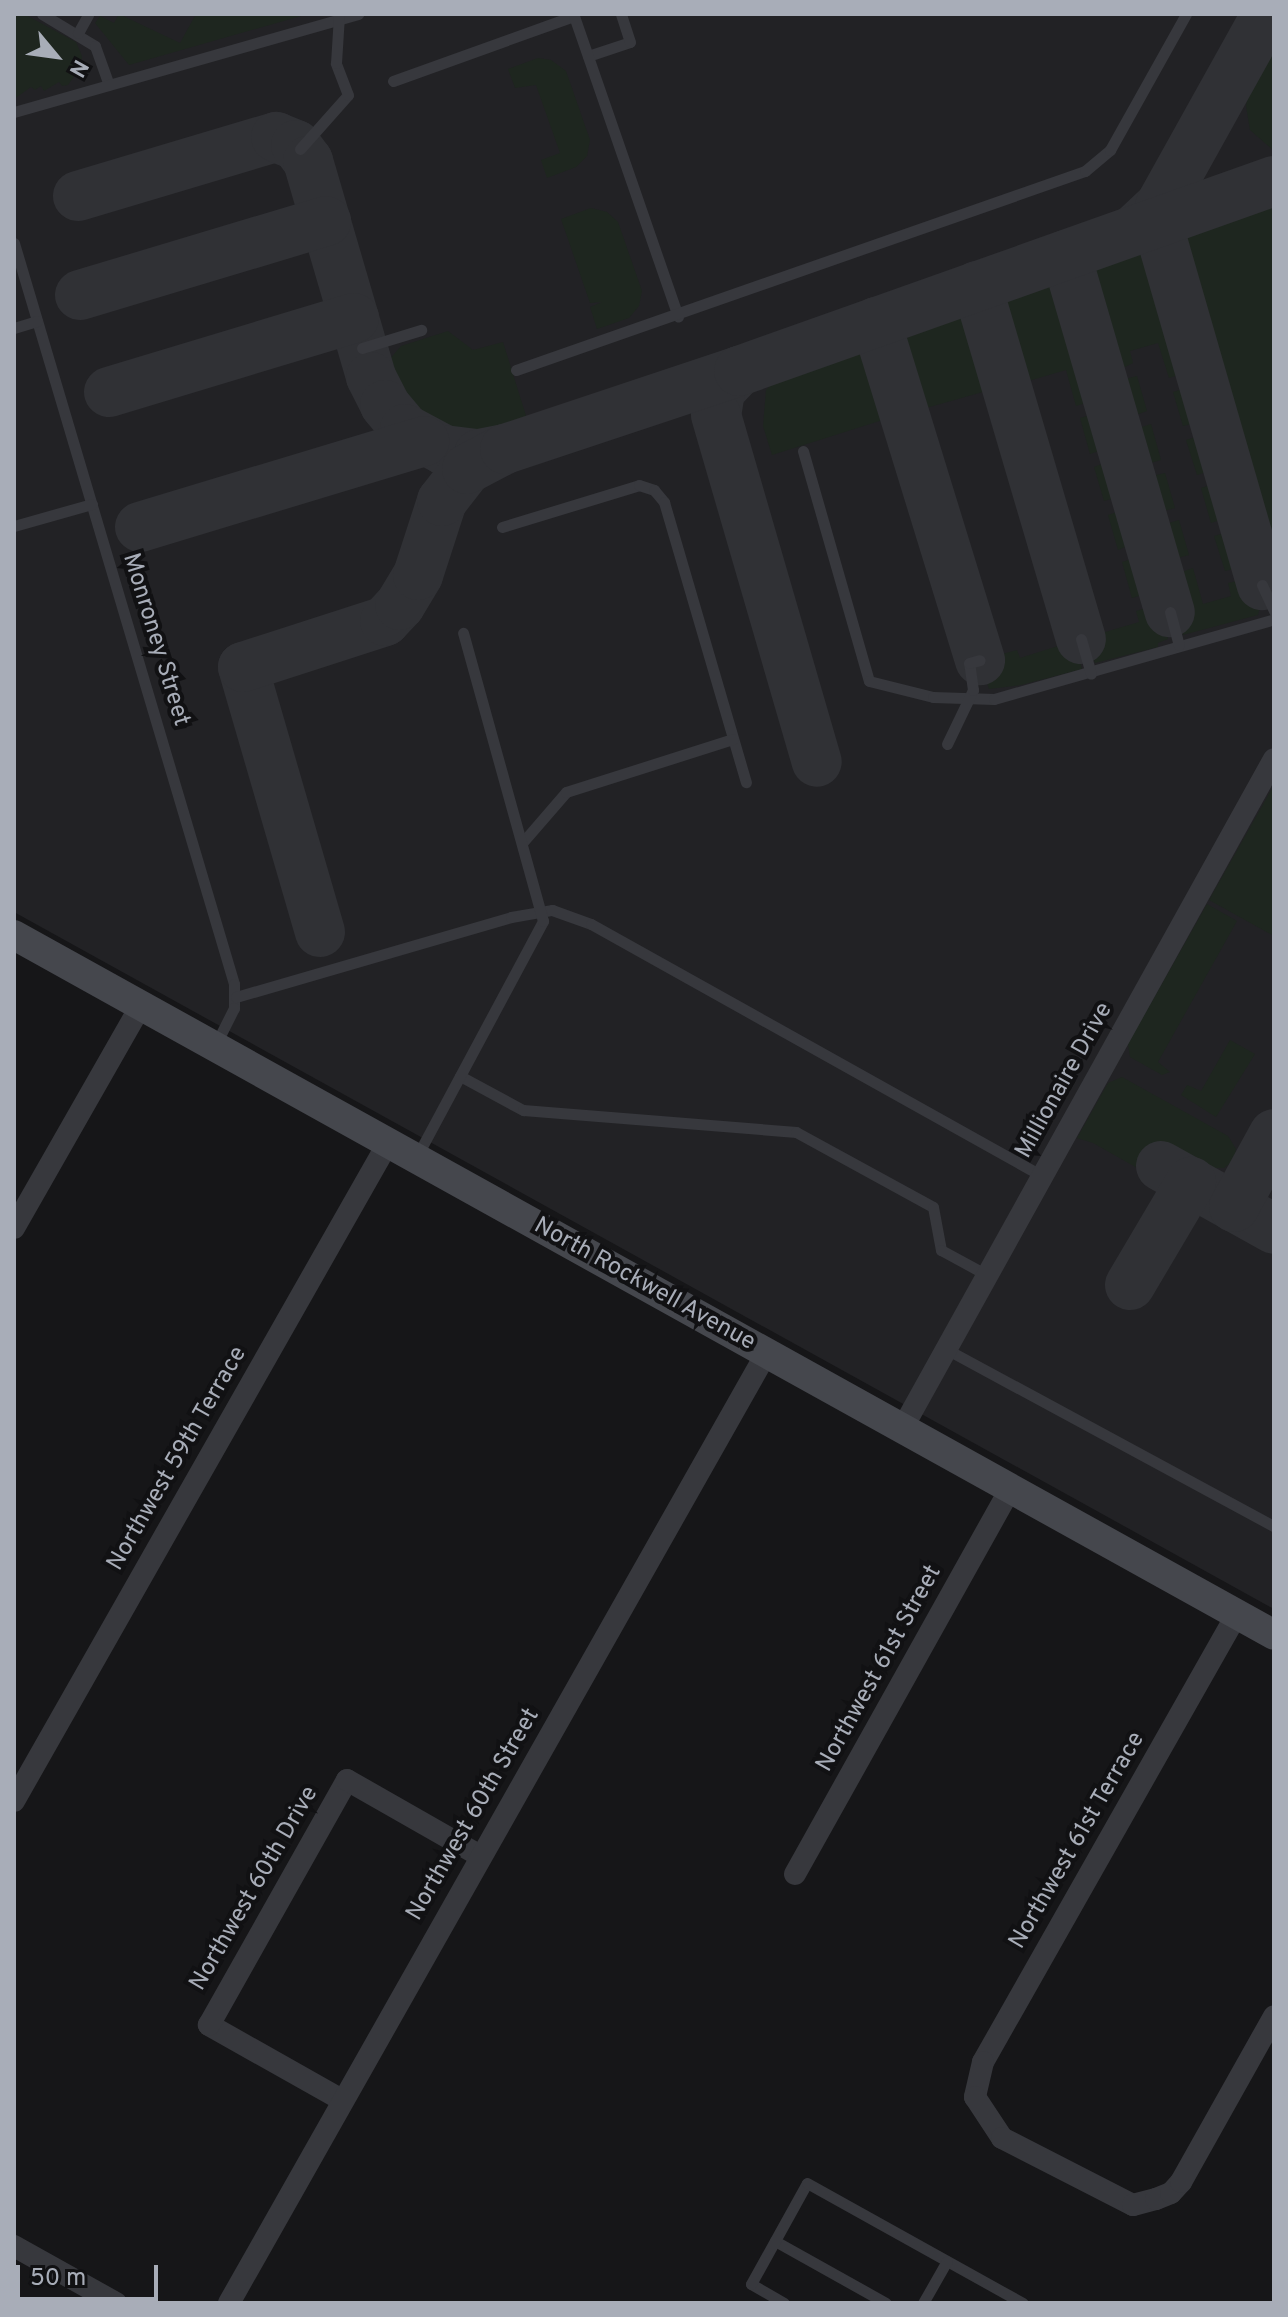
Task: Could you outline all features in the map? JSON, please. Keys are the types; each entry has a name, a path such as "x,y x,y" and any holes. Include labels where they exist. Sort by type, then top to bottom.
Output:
{"main road":[{"name":"North Rockwell Avenue","path":"14,935 1274,1635"}],"street":[{"name":"Millionaire Drive","path":"902,1429 1274,761"},
{"path":"14,1228 141,1005"},
{"name":"Northwest 59th Terrace","path":"14,1801 388,1143"},
{"name":"Northwest 60th Street","path":"229,2303 766,1354"},
{"name":"Northwest 61st Street","path":"795,1874 1010,1489"},
{"name":"Northwest 61st Terrace","path":"1237,1614 983,2062 975,2097 1002,2138 1133,2205 1156,2199 1171,2193 1181,2182 1274,2016"},
{"name":"Northwest 60th Drive","path":"342,2100 209,2025 347,1780 480,1856"},
{"path":"14,2246 116,2303"}],"lane":[{"path":"42,14 95,46 109,85"},
{"path":"14,112 358,14"},
{"path":"588,56 630,42 621,14"},
{"path":"516,370 678,316 1085,171 1110,150 1186,14"},
{"path":"78,33 88,15"},
{"path":"393,81 574,16 678,316"},
{"path":"300,149 348,95 336,63 339,17"},
{"name":"Monroney Street","path":"14,243 236,997"},
{"path":"14,328 37,321"},
{"path":"362,348 421,330"},
{"path":"803,451 869,681 933,697 994,699 1091,674 1179,645 1274,619"},
{"path":"502,527 639,485 654,490 664,502 746,782"},
{"path":"14,526 92,504"},
{"path":"1262,585 1274,611"},
{"path":"1170,612 1179,645"},
{"path":"416,1158 540,931 541,910 463,633"},
{"path":"1081,639 1091,674"},
{"path":"947,744 973,690 969,663 980,660"},
{"path":"522,843 566,792 733,739"},
{"path":"215,1046 230,1020 236,997 541,910 591,924 1042,1176"},
{"path":"460,1076 523,1110 796,1132 933,1207 941,1250 987,1275"},
{"path":"946,1349 1274,1526"},
{"path":"784,2303 751,2284 807,2183 1023,2303"},
{"path":"775,2241 886,2303"},
{"path":"923,2303 947,2261"}],"shaded area":[{"path":"14,14 1274,14 1274,1609 14,912"},
{"path":"14,14 24,14 76,42 82,56 81,66 68,85 62,86 59,82 44,91 41,86 35,90 31,87 14,99"},
{"path":"119,14 180,43 196,14 308,14 129,65 95,23 100,16 114,23"},
{"path":"1274,48 1274,151 1250,130 1246,106 1248,94"},
{"path":"538,58 551,60 566,71 590,140 587,156 576,167 547,178 541,160 560,153 536,85 515,88 508,69"},
{"path":"1274,200 1274,580 1178,250 1188,230"},
{"path":"591,208 607,212 618,222 642,291 639,306 629,318 597,329 590,307 602,302 590,303 561,219"},
{"path":"1133,249 1150,254 1158,265 1188,364 1182,374 1169,378 1158,343 1130,351 1133,363 1125,367 1117,367 1109,361 1086,281 1098,262"},
{"path":"1043,281 1057,285 1068,295 1096,390 1089,402 1076,406 1066,370 1025,382 1017,379 1000,314 1005,301 1017,290"},
{"path":"947,315 966,319 975,328 990,390 919,410 902,362 901,346 918,325"},
{"path":"448,331 473,350 503,342 527,419 482,434 469,434 439,429 414,412 395,389 388,361 401,346"},
{"path":"849,350 865,354 876,366 889,418 772,455 763,426 766,390 783,373"},
{"path":"1137,376 1147,411 1133,416 1123,411 1117,389 1125,379"},
{"path":"1186,388 1195,393 1201,413 1196,423 1183,426 1173,392"},
{"path":"1094,414 1105,421 1109,440 1102,450 1090,454 1080,418"},
{"path":"1151,424 1161,460 1147,464 1137,459 1131,436 1136,429"},
{"path":"1199,436 1209,440 1215,461 1210,471 1197,475 1186,440"},
{"path":"1107,462 1118,468 1124,487 1119,497 1104,501 1094,467"},
{"path":"1165,473 1175,508 1160,512 1151,507 1145,486 1152,476"},
{"path":"1214,484 1223,490 1229,509 1223,519 1211,523 1201,488"},
{"path":"1123,510 1132,515 1138,535 1134,543 1118,550 1108,515"},
{"path":"1179,520 1189,555 1174,559 1165,554 1159,533 1165,524"},
{"path":"1228,532 1237,537 1243,559 1238,568 1225,571 1214,536"},
{"path":"1135,558 1146,564 1152,583 1146,594 1132,598 1122,562"},
{"path":"1193,568 1203,604 1231,596 1228,583 1241,580 1254,588 1260,607 1258,615 1183,635 1175,611 1181,609 1173,581 1179,573"},
{"path":"1150,607 1163,617 1168,639 1158,643 1158,647 1095,663 1085,638 1139,622 1136,611"},
{"path":"1074,641 1082,669 1021,685 989,689 980,660 1017,650 1020,658"},
{"path":"1274,785 1274,936 1209,900"},
{"path":"1207,904 1237,921 1158,1062 1170,1072 1162,1075 1130,1057 1128,1044"},
{"path":"1230,1040 1255,1054 1216,1117 1181,1095 1187,1085 1201,1091"},
{"path":"1122,1077 1228,1136 1236,1149 1234,1160 1224,1168 1212,1168 1172,1147 1155,1178 1093,1143 1077,1138 1108,1083"}],"taxiway":[{"path":"1134,230 1160,206 1267,14"},
{"path":"78,196 276,137 296,145 308,161 371,377 385,405 405,429 444,450 479,454 505,449"},
{"path":"320,932 243,667 385,621 400,605 418,575 442,501 467,469 505,449 739,371 1274,181"},
{"path":"80,295 326,221"},
{"path":"1157,222 1262,585"},
{"path":"1066,255 1170,612"},
{"path":"977,286 1081,639"},
{"path":"109,392 354,318"},
{"path":"876,322 980,660"},
{"path":"739,371 720,391 716,415 817,762"},
{"path":"140,527 424,441"},
{"path":"1234,1207 1274,1134"},
{"path":"1161,1166 1274,1229"},
{"path":"1130,1285 1191,1182"}]}
